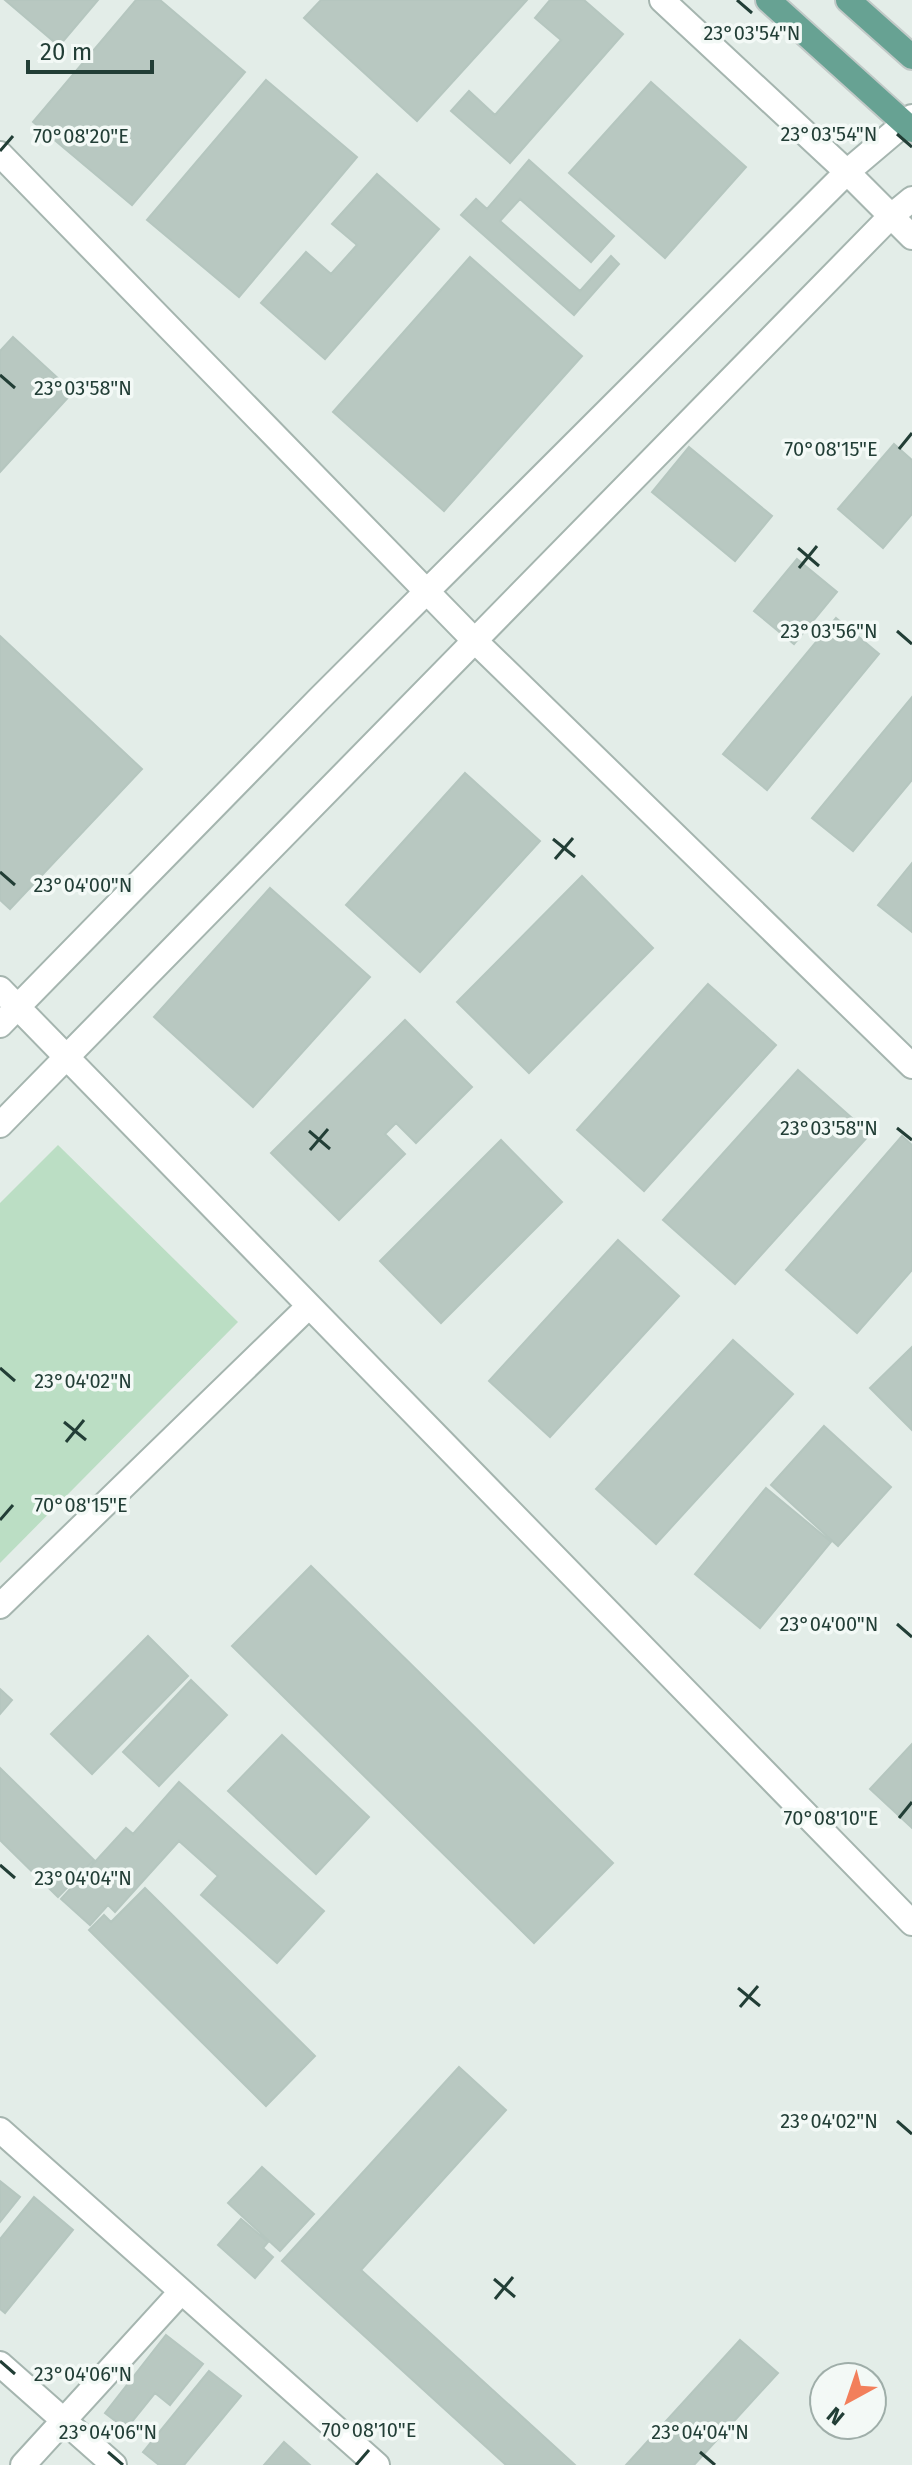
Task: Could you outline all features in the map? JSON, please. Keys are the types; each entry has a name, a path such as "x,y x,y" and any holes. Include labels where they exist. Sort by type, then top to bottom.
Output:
{"main road":[{"path":"768,0 910,124"},
{"path":"848,0 912,57"}],"street":[{"path":"662,0 847,172 912,237"},
{"path":"0,1025 319,699 847,172 910,124"},
{"path":"0,154 475,641 912,1066"},
{"path":"0,1125 890,217 912,199"},
{"path":"0,989 912,1923"},
{"path":"0,1606 309,1306"},
{"path":"0,2130 377,2465"},
{"path":"23,2465 181,2292"},
{"path":"0,2364 114,2465"}],"green space":[{"path":"58,1145 238,1322 0,1563 0,1203"}],"building":[{"path":"5,0 98,0 59,46"},
{"path":"136,0 160,0 245,72 132,205 33,122"},
{"path":"321,0 527,0 417,121 304,18"},
{"path":"550,0 584,0 623,34 510,163 451,111 469,91 495,115 561,40 535,18"},
{"path":"266,80 357,157 239,297 147,220"},
{"path":"651,82 746,167 665,258 569,173"},
{"path":"529,160 614,236 591,262 520,199 500,221 580,291 611,256 619,264 574,315 461,215 476,199 487,209"},
{"path":"377,174 439,229 325,359 261,303 306,252 331,274 357,245 332,224"},
{"path":"470,257 582,356 444,511 333,412"},
{"path":"13,337 73,392 0,472 0,351"},
{"path":"894,444 912,460 912,514 883,548 838,509"},
{"path":"689,447 772,516 735,561 652,492"},
{"path":"797,559 837,592 794,644 754,611"},
{"path":"836,618 879,654 767,790 723,754"},
{"path":"0,636 142,769 10,909 0,900"},
{"path":"912,697 912,780 853,851 812,818"},
{"path":"465,773 540,841 420,972 346,905"},
{"path":"912,863 912,932 878,905"},
{"path":"582,876 653,948 529,1073 457,1002"},
{"path":"270,888 370,977 253,1107 154,1017"},
{"path":"708,984 776,1045 644,1191 577,1130"},
{"path":"405,1020 472,1087 416,1143 396,1123 385,1134 405,1154 339,1220 271,1153"},
{"path":"798,1070 870,1134 735,1284 663,1220"},
{"path":"902,1136 912,1145 912,1270 857,1333 786,1270"},
{"path":"501,1140 562,1202 441,1323 380,1261"},
{"path":"618,1240 679,1296 550,1437 489,1381"},
{"path":"733,1340 793,1394 656,1544 596,1489"},
{"path":"912,1347 912,1430 870,1388"},
{"path":"824,1426 891,1487 838,1546 771,1485"},
{"path":"766,1488 831,1542 760,1628 695,1574"},
{"path":"311,1566 613,1863 534,1943 232,1646"},
{"path":"148,1636 188,1676 92,1774 51,1734"},
{"path":"191,1680 227,1715 159,1786 123,1752"},
{"path":"0,1689 12,1700 0,1714"},
{"path":"282,1735 369,1817 316,1874 228,1791"},
{"path":"912,1744 912,1828 870,1789"},
{"path":"0,1768 94,1860 58,1897 0,1840"},
{"path":"179,1782 324,1911 277,1963 201,1895 218,1876 179,1841 115,1912 108,1905 90,1925 61,1899 126,1828 133,1834"},
{"path":"145,1888 315,2056 266,2106 89,1930 104,1915 111,1922"},
{"path":"459,2067 506,2110 361,2270 575,2465 506,2465 282,2261"},
{"path":"262,2167 314,2214 280,2251 228,2203"},
{"path":"0,2181 20,2197 0,2222"},
{"path":"34,2197 73,2230 5,2313 0,2309 0,2239"},
{"path":"241,2219 268,2242 263,2248 273,2257 255,2278 218,2245"},
{"path":"166,2335 203,2364 170,2405 155,2393 126,2429 105,2413"},
{"path":"740,2340 778,2373 694,2465 626,2465"},
{"path":"209,2371 241,2396 184,2465 159,2465 143,2452"},
{"path":"284,2442 310,2465 264,2465"}]}
